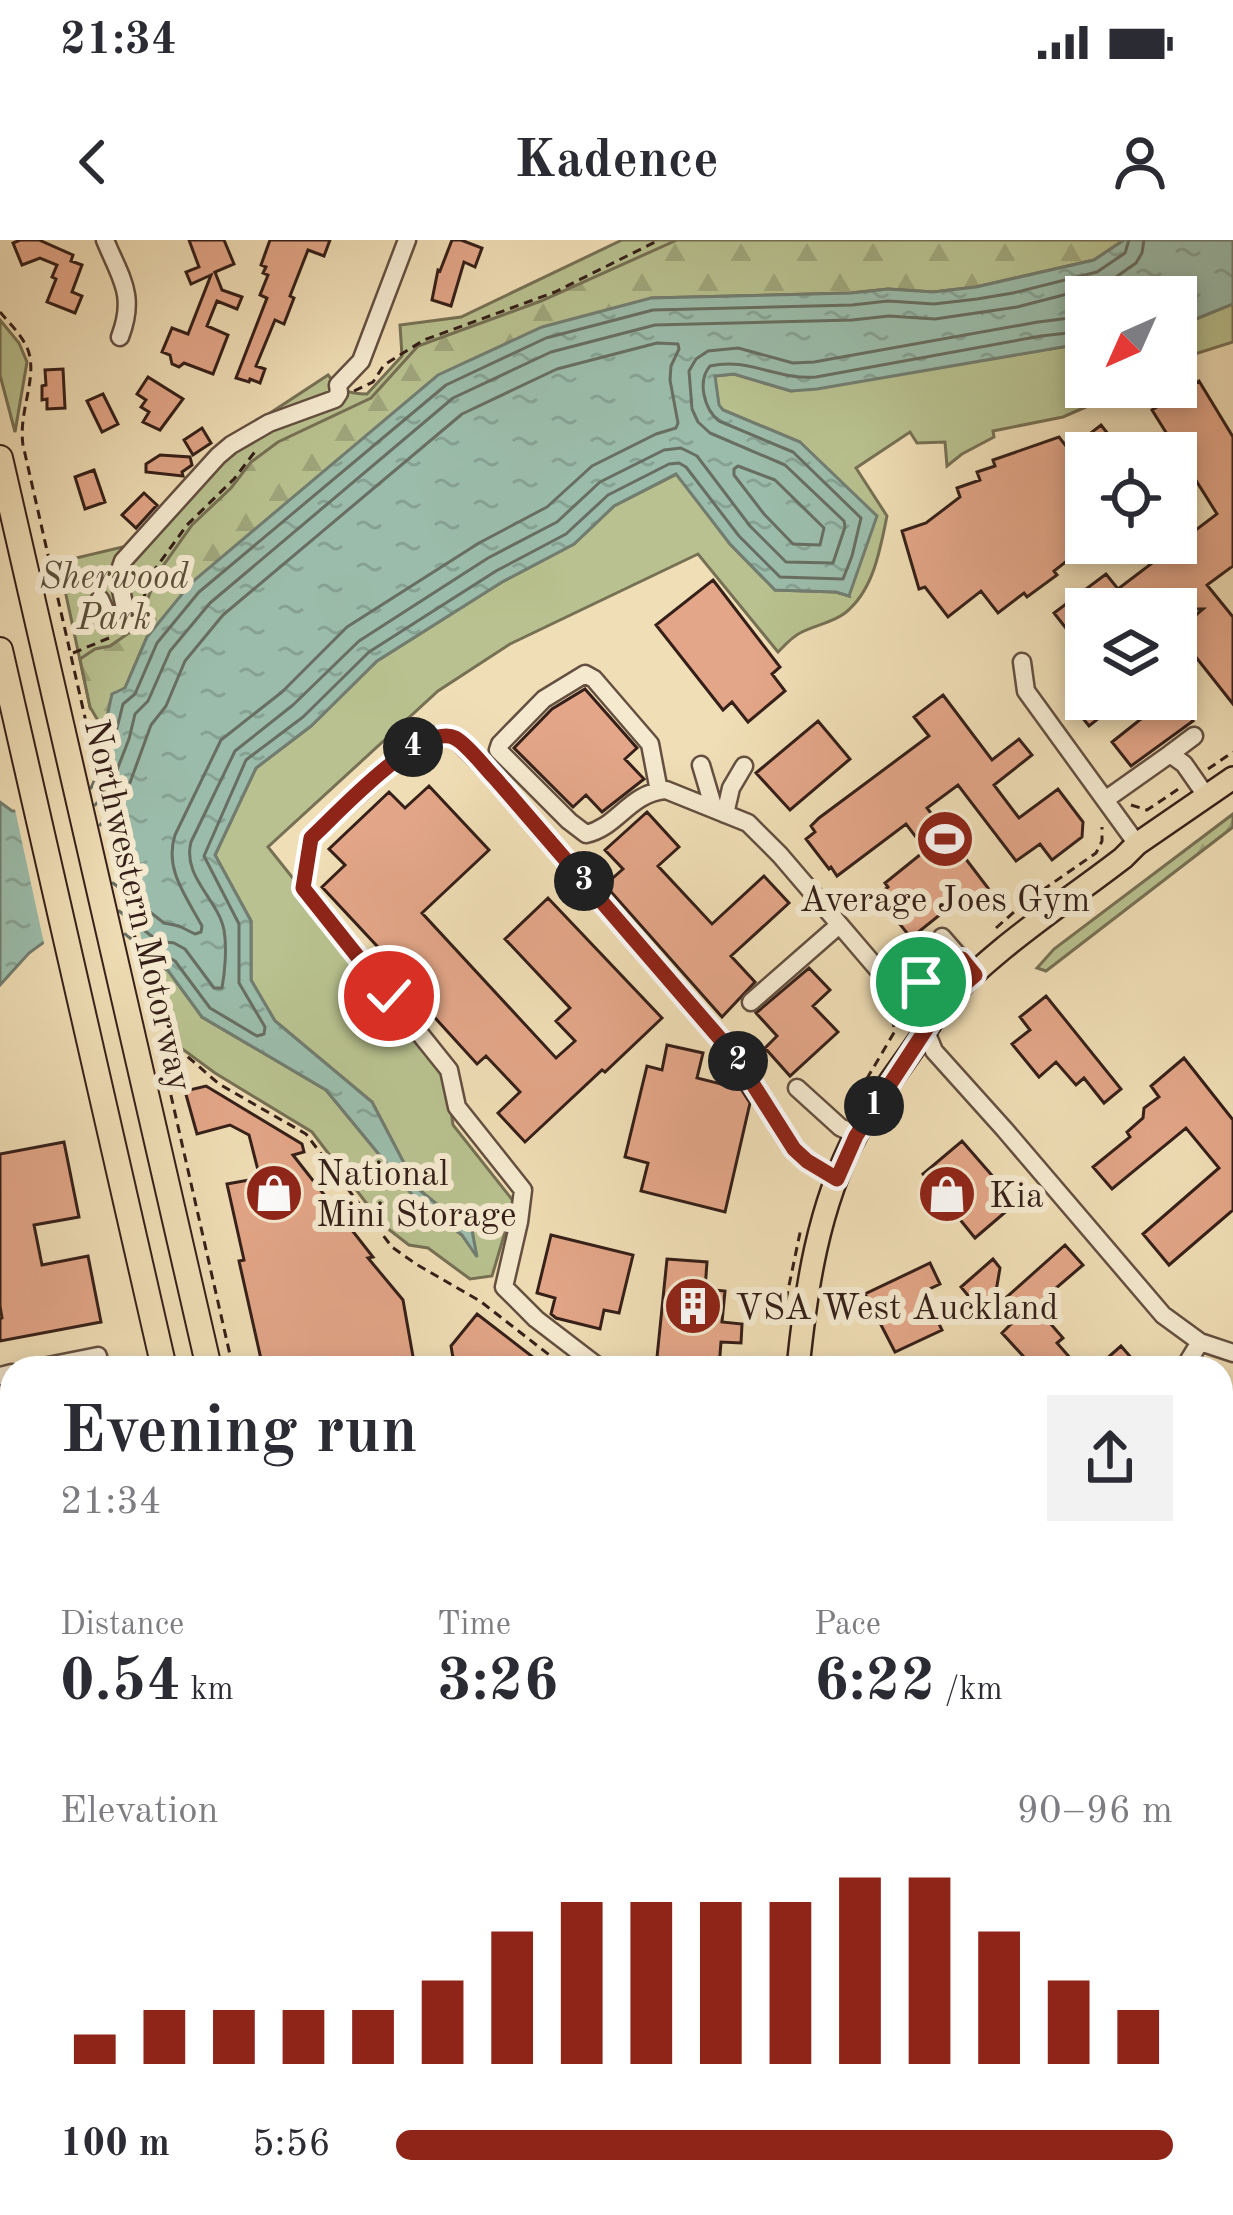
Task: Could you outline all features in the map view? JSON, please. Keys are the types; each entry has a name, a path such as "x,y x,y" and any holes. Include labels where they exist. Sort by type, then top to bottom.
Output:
{"highway":[{"name":"Northwestern Motorway","path":"0,458 65,740 135,983 207,1356"},
{"path":"0,650 161,1356"}],"main road":[{"path":"799,1356 807,1287 837,1179 856,1136 969,967 1011,943 1137,844 1233,778"}],"street":[{"path":"105,240 129,298 120,337"},
{"path":"100,598 108,616 121,622 126,613 118,575 123,561 159,520 231,445 269,423 327,404 339,393 338,385 362,361 407,240"},
{"path":"1022,662 1026,691 1137,844"},
{"path":"659,791 650,744 585,674 544,699 498,750 586,834 596,832 640,796 666,790 748,823 918,1012 934,1051 1146,1296 1181,1331 1233,1353"},
{"path":"584,1356 504,1287 523,1190 458,1107 449,1070 303,888 311,838 408,749 434,736 454,737 495,778 735,1056 794,1149 837,1179"},
{"path":"1105,800 1195,736"},
{"path":"1170,754 1184,764 1207,797"},
{"path":"701,765 720,812"},
{"path":"720,812 744,766"},
{"path":"751,1002 838,925"},
{"path":"942,937 969,967"},
{"path":"796,1088 856,1136"},
{"path":"1191,1356 1200,1342"}],"path":[{"path":"347,391 365,388 394,357 424,340 555,292 658,240"},
{"path":"0,312 29,355 20,427 88,725 135,983 161,1045 230,1356"},
{"path":"141,605 155,569 187,525 266,440"},
{"path":"72,654 118,634"},
{"path":"996,929 1024,903 1096,853 1104,821"},
{"path":"910,980 930,983 969,967"},
{"path":"161,1045 180,1050 219,1084 305,1134 392,1247 480,1300 551,1356"}],"green space":[{"name":"Sherwood Park","path":"622,240 1020,240 651,298 142,635 90,707 59,562 127,546 223,444 328,375 345,390 367,394 402,356 400,325 461,317"},
{"path":"677,240 1124,240 1094,260 976,287 651,298 147,637 125,688 112,695 104,731 90,707 80,659 136,628 158,573 192,525 251,462 278,442 371,398 418,346 541,301"},
{"path":"1233,304 1233,342 1197,353 1197,319"},
{"path":"0,320 27,362 15,432 0,375"},
{"path":"1065,346 1065,408 1084,408 1063,417 993,431 994,437 947,466 945,442 917,443 910,432 856,468 887,516 869,581 855,604 840,616 797,635 778,652 698,554 510,644 438,691 268,847 445,1069 453,1125 514,1202 492,1276 470,1279 428,1248 409,1245 383,1225 312,1132 166,1037 152,971 167,969 202,1017 326,1090 415,1198 462,1235 476,1254 471,1225 417,1188 372,1102 275,1021 251,980 251,921 215,855 256,768 311,726 377,661 502,582 574,544 614,506 677,474 730,544 775,590 849,596 800,442 723,410 714,376 734,374 791,391"},
{"path":"1233,814 1233,827 1046,971 1037,968 1054,949"}],"water":[{"path":"1124,240 1233,240 1233,304 1197,319 1197,276 1065,276 1065,347 817,389 791,391 734,374 715,376 723,410 800,442 877,516 849,596 775,590 730,544 676,474 614,506 574,544 502,582 377,661 311,726 256,768 215,855 251,921 251,980 275,1021 372,1102 417,1188 471,1225 477,1257 462,1235 415,1198 326,1090 202,1017 167,969 152,971 81,915 29,953 0,985 0,802 12,811 48,811 85,778 104,731 112,694 125,688 147,637 191,583 438,375 542,327 651,298 888,289 933,292 1094,260"}],"pier":[{"path":"96,735 150,977 80,922 45,948 14,805 46,805 80,774"}],"building":[{"path":"39,240 73,255 71,261 82,265 72,292 82,296 75,313 47,302 57,265 40,258 22,265 13,243"},
{"path":"189,240 224,240 234,264 215,272 222,290 242,297 237,309 217,301 207,326 228,335 213,374 184,363 172,364 170,355 162,352 172,328 188,334 211,275 191,284 186,272 199,267"},
{"path":"270,240 330,240 324,256 308,250 284,324 275,320 256,366 265,369 260,383 249,382 236,378 267,298 260,295 268,275 261,265"},
{"path":"452,240 482,248 475,267 464,262 451,306 432,300 438,270"},
{"path":"63,369 65,408 47,409 47,399 42,400 45,370"},
{"path":"148,377 183,399 160,430 143,422 149,412 141,407 146,400 137,394"},
{"path":"1197,382 1233,437 1233,566 1207,585 1233,617 1233,704 1197,659 1197,614 1203,609 1197,609 1197,588 1119,588 1151,564 1197,564 1197,529 1217,514 1197,482 1197,432 1166,432 1152,410 1197,408"},
{"path":"103,394 118,424 102,432 87,401"},
{"path":"202,428 211,443 193,455 184,440"},
{"path":"1059,437 1065,445 1065,562 1054,571 1057,575 998,613 981,591 948,617 925,587 919,589 902,531 926,523 960,497 957,488 980,480 977,472 995,466 993,460"},
{"path":"160,455 190,457 192,465 183,476 146,472 146,464"},
{"path":"94,470 105,502 85,509 75,477"},
{"path":"144,493 157,505 136,528 122,515"},
{"path":"1106,574 1117,588 1087,588"},
{"path":"713,580 780,667 772,674 785,691 748,722 732,702 723,710 656,625"},
{"path":"1065,605 1065,627 1054,613"},
{"path":"585,689 637,748 625,759 644,779 602,812 586,795 573,807 514,748 552,709"},
{"path":"943,695 992,760 1019,739 1032,755 994,785 1019,818 1058,789 1083,822 1082,837 1052,860 1040,844 1016,861 958,785 927,808 988,888 968,904 962,897 911,938 877,896 888,887 885,883 926,850 906,824 837,876 806,839 815,832 811,826 819,818 929,736 914,717"},
{"path":"1140,720 1193,721 1131,766 1112,742"},
{"path":"818,721 850,759 790,810 756,773"},
{"path":"429,786 489,850 422,913 556,1058 575,1041 556,1021 570,1008 505,939 548,898 662,1018 525,1142 498,1113 520,1092 486,1056 477,1064 322,887 345,865 329,849 389,792 405,808"},
{"path":"647,812 679,847 658,866 712,924 764,876 789,903 731,956 755,982 722,1017 605,885 623,869 605,850"},
{"path":"809,968 830,990 813,1006 838,1032 790,1076 765,1048 777,1036 756,1013"},
{"path":"1046,996 1121,1089 1104,1103 1084,1078 1076,1085 1056,1062 1039,1077 1012,1044 1030,1030 1020,1017"},
{"path":"667,1045 703,1053 697,1078 741,1089 750,1103 725,1212 641,1191 648,1163 625,1157 647,1066 662,1070"},
{"path":"1184,1058 1233,1120 1233,1210 1169,1265 1143,1234 1219,1168 1186,1128 1112,1189 1093,1167 1130,1137 1127,1132 1143,1118 1144,1108 1159,1097 1151,1086"},
{"name":"National Mini Storage","path":"206,1086 302,1144 304,1152 293,1155 403,1300 413,1356 260,1356 227,1184 260,1178 249,1135 230,1125 197,1134 185,1091"},
{"path":"962,1141 1016,1203 975,1238 923,1174"},
{"path":"64,1142 79,1217 34,1225 42,1265 88,1256 101,1322 0,1341 0,1154"},
{"path":"551,1235 633,1255 619,1313 604,1310 600,1329 556,1318 551,1314 555,1298 537,1293"},
{"path":"1065,1245 1083,1265 1035,1306 1063,1338 1057,1343 1068,1356 1023,1356 1002,1333 1015,1320 1000,1303"},
{"name":"VSA West Auckland","path":"667,1259 707,1262 705,1289 725,1291 722,1322 742,1324 741,1343 721,1342 720,1356 657,1356"},
{"path":"993,1259 1000,1268 993,1309 985,1316 961,1287"},
{"path":"930,1263 940,1284 923,1292 942,1330 895,1352 865,1294"},
{"path":"477,1314 531,1356 453,1356 451,1346"},
{"path":"1121,1346 1130,1356 1110,1356"}],"place":[{"name":"Average Joes Gym","path":"945,839"},
{"name":"National Mini Storage","path":"274,1193"},
{"name":"Kia","path":"947,1194"},
{"name":"VSA West Auckland","path":"693,1306"}],"route":[{"path":"389,996 303,888 307,854 311,838 408,749 434,736 454,737 495,778 735,1056 794,1149 837,1179 856,1136 938,1011 975,975 962,959 940,980 921,982"}]}
